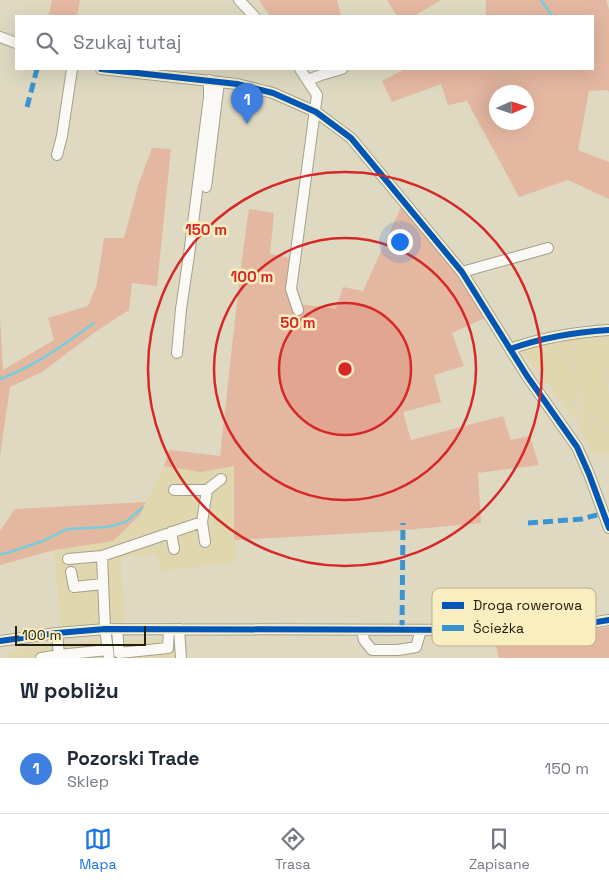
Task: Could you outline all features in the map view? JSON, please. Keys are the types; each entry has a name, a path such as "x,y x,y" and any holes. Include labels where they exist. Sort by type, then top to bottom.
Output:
{"street":[{"path":"239,0 253,15"},
{"path":"0,37 15,43"},
{"path":"56,155 72,70"},
{"path":"110,70 237,84 273,94 316,112 355,142 462,272 527,376 577,447 609,528"},
{"path":"298,310 292,289 317,95 301,70"},
{"path":"308,80 338,70"},
{"path":"206,187 214,81"},
{"path":"176,353 209,97 214,81"},
{"path":"64,144 65,114"},
{"path":"462,272 548,248"},
{"path":"510,349 552,338 609,330"},
{"path":"174,490 207,490 221,479"},
{"path":"205,542 202,522 207,490"},
{"path":"68,559 102,556 202,522"},
{"path":"171,532 174,548"},
{"path":"41,658 59,655 108,654 104,629 102,556"},
{"path":"71,572 74,588 103,584"},
{"path":"596,622 609,620"},
{"path":"0,640 104,629 432,630"},
{"path":"117,629 119,653 168,648 174,629"},
{"path":"174,629 181,658"},
{"path":"362,630 364,640 372,650 398,650 416,646 421,630"},
{"path":"57,633 59,655"}],"path":[{"path":"574,344 576,405"},
{"path":"547,347 574,363"},
{"path":"606,370 608,391"},
{"path":"577,394 583,403"},
{"path":"553,397 576,405 609,432"},
{"path":"576,405 583,403"},
{"path":"572,428 578,424 579,409 583,403"}],"shaded area":[{"path":"52,0 80,0 77,15 49,15"},
{"path":"259,0 337,0 341,15 269,15"},
{"path":"387,0 441,0 416,15 396,15"},
{"path":"486,0 606,0 609,10 609,92 607,90 589,91 578,150 609,162 609,199 568,180 519,197 467,101 448,105 441,84 392,102 382,81 403,70 594,70 594,15 486,15"},
{"path":"152,148 171,149 157,286 132,283 129,310 98,330 42,372 10,387 0,456 0,316 3,370 54,340 48,318 88,306 97,284 104,238 124,238 138,186"},
{"path":"402,205 444,251 487,317 452,333 464,366 434,375 441,402 403,412 411,440 503,416 511,440 530,436 539,465 478,473 481,523 394,531 234,540 234,466 201,472 164,466 169,450 220,456 249,209 274,213 270,254 297,259 291,303 336,309 343,287 363,291"},
{"path":"609,335 609,454 593,454 578,424 521,350 552,342"},
{"path":"164,466 201,472 234,466 235,563 161,571 156,554 121,558 124,622 61,626 54,550 113,541 140,515"},
{"path":"146,502 140,515 113,541 54,550 0,565 0,531 15,509"},
{"path":"609,627 609,658 499,658 496,646 596,646 596,629"},
{"path":"176,639 177,658 8,658 7,651 96,640"}],"waterway":[{"path":"541,0 551,15"},
{"path":"0,379 38,361 94,323"},
{"path":"0,554 43,541 67,529 107,527 126,522 142,508"}],"marked path":[{"path":"27,107 37,70"},
{"path":"528,523 582,519 604,513"},
{"path":"402,630 403,523"}],"cycle path":[{"path":"110,70 237,84 273,93 316,112 351,138 462,272 527,376 577,447 609,528"},
{"path":"510,349 559,336 609,330"},
{"path":"596,622 609,620"},
{"path":"0,641 105,629 432,630"}],"place":[{"name":"Pozorski Trade","path":"247,124"}]}
